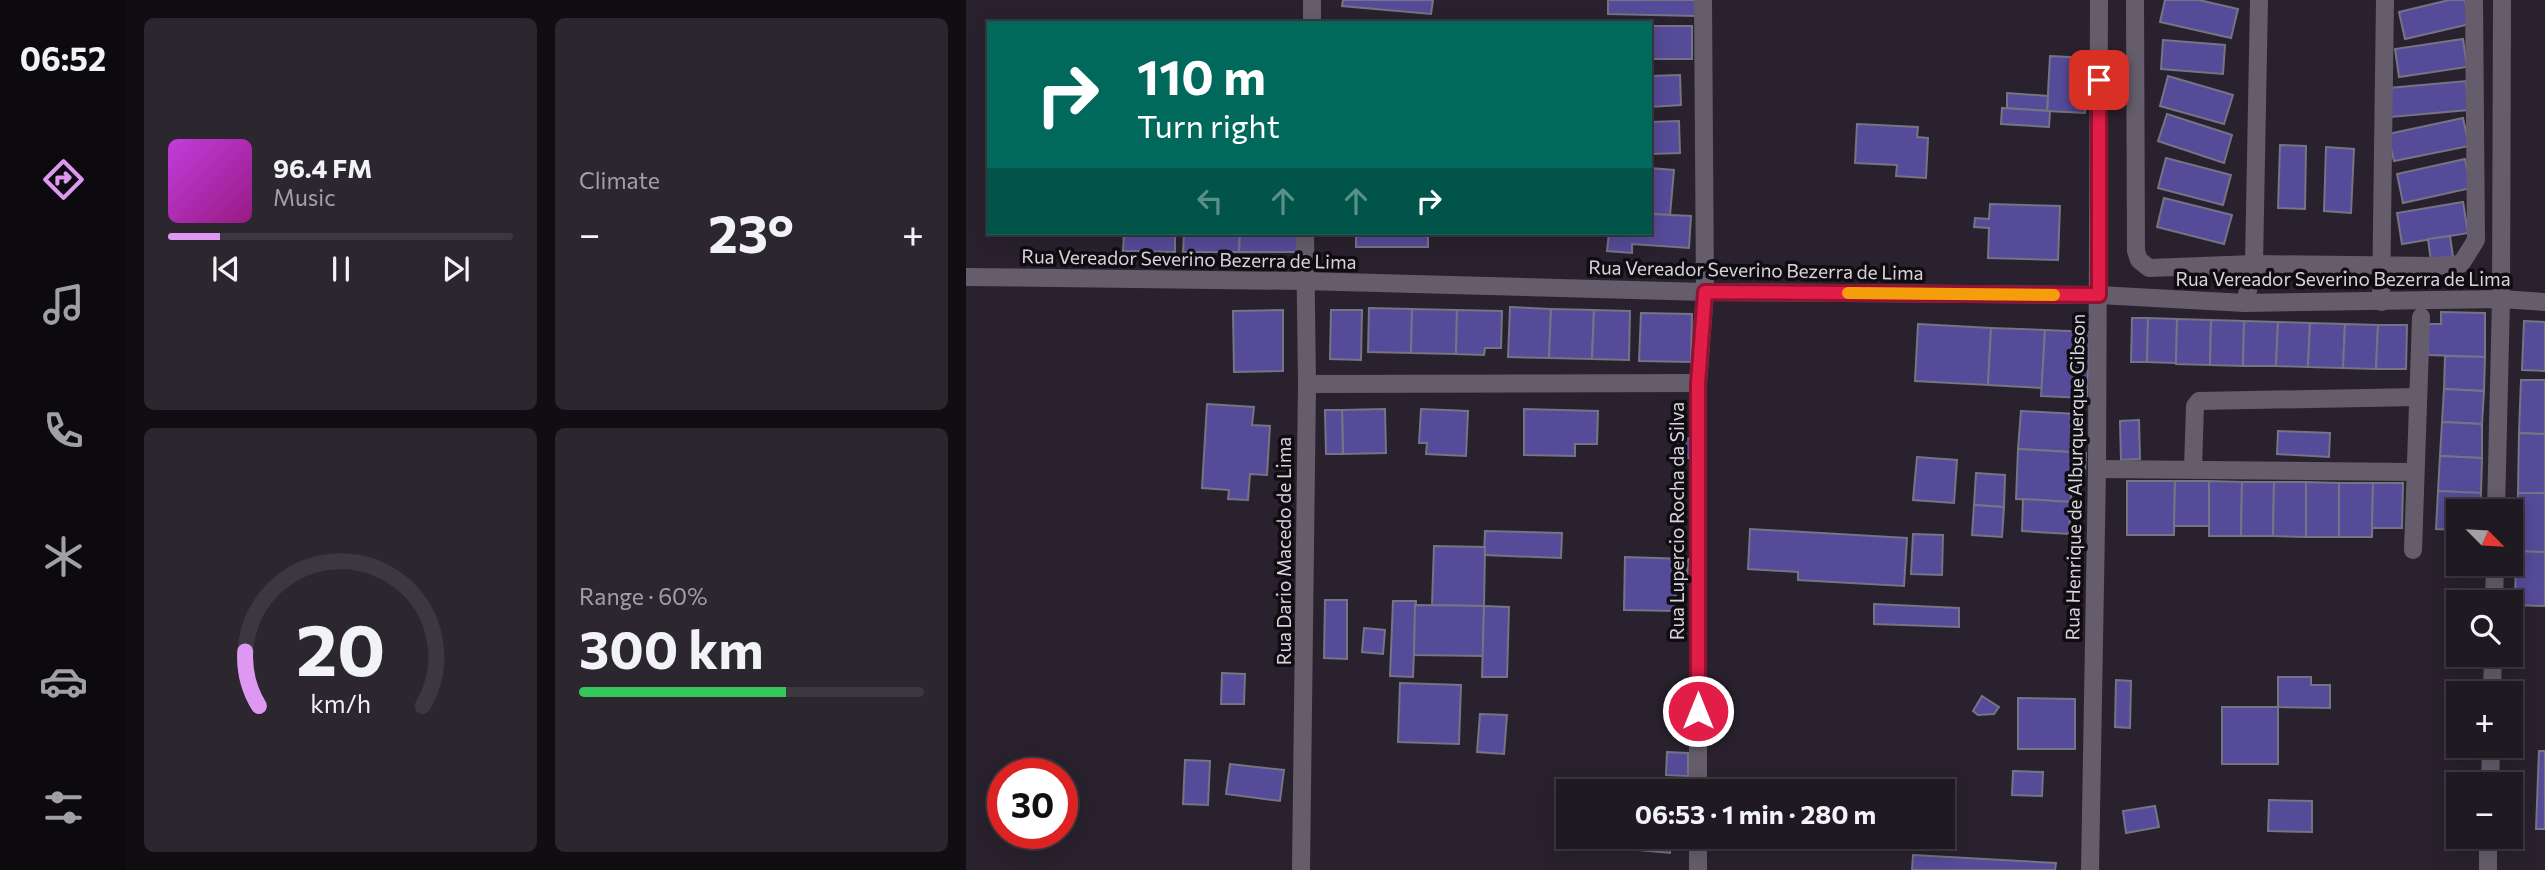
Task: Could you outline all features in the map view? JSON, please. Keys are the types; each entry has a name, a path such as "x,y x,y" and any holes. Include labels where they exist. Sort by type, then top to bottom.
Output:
{"street":[{"path":"1312,0 1312,21"},
{"name":"Rua Lupercio Rocha da Silva","path":"1698,779 1698,383 1705,292 1703,0"},
{"name":"Rua Henrique de Alburquerque Gibson","path":"2090,870 2099,295 2099,0"},
{"path":"2135,0 2135,225 2139,260 2149,268 2253,264 2461,264 2476,240 2474,0"},
{"path":"2245,303 2253,264 2259,0"},
{"path":"2381,302 2385,0"},
{"path":"2496,499 2501,299 2502,0"},
{"name":"Rua Dario Macedo de Lima","path":"1301,870 1307,384 1303,281 1305,235"},
{"name":"Rua Vereador Severino Bezerra de Lima","path":"966,277 1303,281 1705,292 2099,295 2245,303 2501,299 2545,302"},
{"path":"2413,550 2421,317"},
{"path":"1307,384 1698,383"},
{"path":"2193,468 2195,406 2199,401 2417,397"},
{"path":"2097,469 2414,472"},
{"path":"1698,849 1698,870"},
{"path":"2487,870 2488,849"}],"building":[{"path":"1343,0 1433,0 1431,14 1342,6"},
{"path":"1608,0 1696,0 1696,16 1608,14"},
{"path":"2165,0 2199,0 2238,9 2231,38 2160,22"},
{"path":"2449,0 2465,0 2470,24 2405,39 2399,12"},
{"path":"1652,26 1692,26 1692,59 1652,59"},
{"path":"2463,39 2467,67 2399,77 2395,49"},
{"path":"2163,40 2225,45 2223,74 2161,69"},
{"path":"2050,56 2088,58 2085,113 2047,111"},
{"path":"1680,75 1681,105 1652,107 1652,76"},
{"path":"2168,76 2233,95 2224,124 2160,106"},
{"path":"2466,81 2468,110 2391,117 2389,88"},
{"path":"2007,93 2048,96 2047,111 2007,108"},
{"path":"2002,108 2050,111 2049,127 2001,124"},
{"path":"2167,114 2232,135 2224,163 2158,141"},
{"path":"2463,118 2469,146 2394,161 2388,134"},
{"path":"1679,121 1680,153 1652,154 1652,122"},
{"path":"1857,124 1918,127 1917,137 1928,138 1926,178 1896,176 1897,165 1855,163"},
{"path":"2280,145 2306,146 2305,209 2278,208"},
{"path":"2326,147 2354,149 2351,213 2324,211"},
{"path":"2166,158 2231,175 2223,205 2158,188"},
{"path":"2465,159 2471,188 2403,203 2397,174"},
{"path":"1652,168 1674,170 1670,215 1652,214"},
{"path":"2164,198 2232,215 2224,244 2157,227"},
{"path":"2463,202 2468,233 2402,244 2397,213"},
{"path":"1990,204 2060,206 2058,260 1988,258 1989,228 1974,227 1975,218 1989,219"},
{"path":"1652,214 1691,216 1689,248 1632,244 1632,253 1607,251 1609,235 1652,235"},
{"path":"1124,235 1175,235 1175,252 1123,251"},
{"path":"1184,235 1240,235 1239,252 1183,252"},
{"path":"1240,235 1297,235 1297,252 1239,252"},
{"path":"1356,235 1428,235 1428,247 1356,247"},
{"path":"2450,236 2453,257 2431,261 2428,239"},
{"path":"2310,266 2331,268 2330,284 2309,282"},
{"path":"1510,307 1551,309 1549,358 1508,357"},
{"path":"1369,308 1412,309 1411,353 1368,352"},
{"path":"1412,309 1457,310 1456,354 1411,353"},
{"path":"1551,309 1594,310 1592,359 1549,358"},
{"path":"1283,310 1283,371 1234,372 1233,311"},
{"path":"1331,310 1362,310 1361,360 1330,359"},
{"path":"1457,310 1502,311 1501,348 1485,348 1484,355 1456,354"},
{"path":"1594,310 1630,311 1629,360 1592,359"},
{"path":"2441,312 2485,313 2485,357 2428,355 2428,324 2441,324"},
{"path":"1641,313 1692,314 1691,362 1639,361"},
{"path":"2132,318 2148,318 2147,362 2131,362"},
{"path":"2148,318 2177,319 2176,363 2147,362"},
{"path":"2177,319 2211,320 2210,365 2176,364"},
{"path":"2211,320 2244,321 2243,366 2210,365"},
{"path":"2244,321 2278,322 2276,366 2243,366"},
{"path":"2524,321 2545,322 2545,371 2522,370"},
{"path":"2278,322 2310,323 2308,367 2276,366"},
{"path":"2310,323 2345,324 2343,368 2308,367"},
{"path":"1918,324 1991,328 1988,385 1915,381"},
{"path":"2345,324 2378,325 2376,369 2343,368"},
{"path":"2378,325 2407,325 2406,369 2376,369"},
{"path":"1991,328 2045,330 2042,388 1988,385"},
{"path":"2045,330 2090,332 2087,398 2041,396"},
{"path":"2445,356 2485,357 2484,391 2444,389"},
{"path":"2521,380 2545,380 2545,434 2519,433"},
{"path":"2444,389 2484,391 2482,424 2442,422"},
{"path":"1207,404 1254,407 1252,425 1270,426 1267,475 1250,474 1248,500 1228,499 1229,490 1202,488"},
{"path":"1385,409 1386,453 1343,454 1342,410"},
{"path":"1421,409 1468,411 1466,456 1426,454 1427,443 1419,443"},
{"path":"1524,409 1598,411 1597,444 1575,444 1575,456 1524,455"},
{"path":"1325,410 1342,410 1343,454 1326,454"},
{"path":"2021,411 2076,414 2073,452 2018,449"},
{"path":"2139,420 2140,459 2121,460 2120,421"},
{"path":"2442,422 2482,424 2482,458 2440,456"},
{"path":"2278,431 2330,433 2329,457 2277,454"},
{"path":"2519,433 2545,434 2545,493 2518,493"},
{"path":"1692,438 1693,458 1679,458 1679,439"},
{"path":"2018,449 2086,453 2085,474 2072,473 2071,502 2016,499"},
{"path":"2440,456 2482,458 2481,493 2438,491"},
{"path":"1917,457 1957,460 1954,503 1913,500"},
{"path":"1976,473 2005,475 2004,507 1974,505"},
{"path":"2127,481 2175,481 2174,535 2127,535"},
{"path":"2175,481 2209,481 2209,526 2174,526"},
{"path":"2209,481 2242,482 2241,536 2209,536"},
{"path":"2242,482 2274,482 2273,536 2241,536"},
{"path":"2274,482 2306,482 2306,537 2273,536"},
{"path":"2306,482 2339,483 2339,537 2306,537"},
{"path":"2339,483 2373,483 2372,537 2339,537"},
{"path":"2373,483 2403,483 2402,528 2372,528"},
{"path":"2438,491 2481,493 2481,499 2446,499 2446,529 2436,529"},
{"path":"2518,493 2545,493 2545,552 2524,551 2524,499 2518,499"},
{"path":"2023,499 2071,502 2069,534 2022,531"},
{"path":"1974,505 2004,507 2002,537 1972,535"},
{"path":"1750,529 1907,538 1904,586 1798,580 1798,572 1748,569"},
{"path":"1485,531 1562,533 1561,558 1484,555"},
{"path":"1913,534 1943,535 1942,575 1911,574"},
{"path":"1434,546 1485,547 1484,606 1432,605"},
{"path":"2524,551 2545,552 2545,606 2523,605 2523,590 2515,590 2516,576 2524,576"},
{"path":"1625,557 1688,559 1687,584 1676,584 1675,611 1624,610"},
{"path":"1325,600 1347,600 1347,659 1324,658"},
{"path":"1393,601 1416,601 1413,677 1390,676"},
{"path":"1874,604 1959,608 1959,627 1874,624"},
{"path":"1415,605 1484,606 1483,656 1414,655"},
{"path":"1484,606 1509,607 1507,677 1482,677"},
{"path":"1364,628 1385,630 1383,654 1362,652"},
{"path":"1222,673 1245,674 1244,704 1221,704"},
{"path":"2278,677 2311,677 2311,685 2330,685 2330,708 2278,707"},
{"path":"2116,680 2131,681 2130,728 2115,727"},
{"path":"1400,683 1461,685 1459,744 1398,742"},
{"path":"1982,696 1999,707 1994,714 1978,715 1973,711"},
{"path":"2018,698 2075,699 2075,749 2018,749"},
{"path":"2222,707 2278,707 2278,764 2222,764"},
{"path":"1480,714 1507,715 1504,754 1477,752"},
{"path":"2539,751 2545,751 2545,829 2536,829"},
{"path":"1667,752 1688,753 1688,776 1666,775"},
{"path":"1185,760 1210,761 1208,805 1183,804"},
{"path":"1230,764 1284,770 1280,801 1226,794"},
{"path":"2013,771 2043,772 2042,796 2012,795"},
{"path":"2269,800 2312,801 2312,832 2268,831"},
{"path":"2155,806 2159,827 2126,833 2123,811"},
{"path":"1629,849 1670,849 1670,853"},
{"path":"1913,855 2056,863 2055,870 1912,870"}],"slow traffic":[{"path":"1848,293 2054,295"}],"route":[{"path":"1698,711 1698,383 1705,292 2099,295 2099,80"}]}
